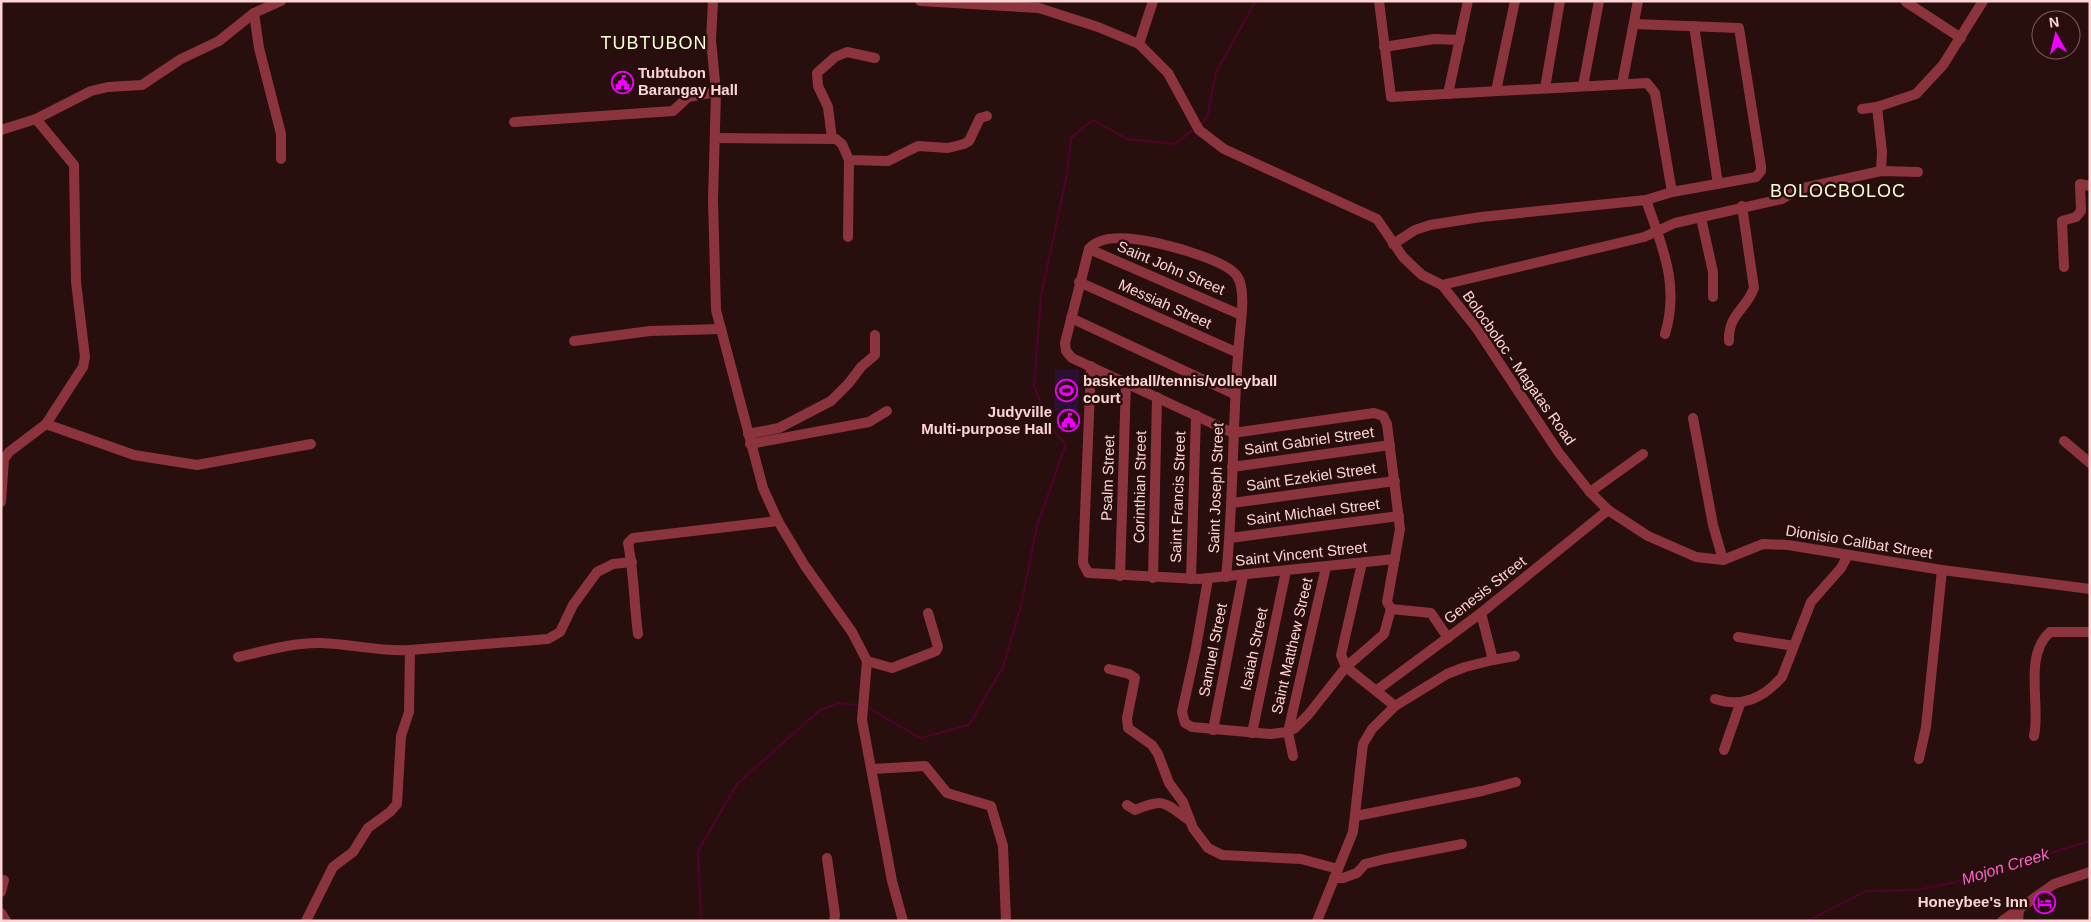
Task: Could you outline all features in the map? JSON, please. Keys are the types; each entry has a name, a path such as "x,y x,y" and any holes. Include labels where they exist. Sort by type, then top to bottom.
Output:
{"street":[{"path":"1,130 36,119 91,91 108,87 142,84 181,59 219,42 254,14 281,1"},
{"path":"713,1 712,61 716,92 714,276 716,310 763,488 778,521 805,566 852,632 866,661 862,705 892,881 903,921"},
{"name":"Bolocboloc - Magatas Road","path":"920,1 1037,4 1139,44 1168,73 1196,126 1224,149 1377,219 1403,257 1422,275 1442,285 1477,328 1559,453 1590,492 1608,510"},
{"path":"1139,44 1154,1"},
{"path":"1379,1 1391,97 1643,82 1653,89 1672,192"},
{"path":"1448,94 1468,1"},
{"path":"1496,91 1515,1"},
{"path":"1546,88 1560,1"},
{"path":"1583,86 1598,1"},
{"path":"1622,84 1638,1"},
{"path":"1862,109 1877,107 1916,94 1943,65 1983,1"},
{"path":"1906,2 1961,38"},
{"path":"254,14 259,48 281,134 281,160"},
{"path":"1393,244 1414,230 1438,224 1481,217 1646,200 1672,192 1753,178 1759,174 1761,166 1739,28 1634,24"},
{"path":"1694,26 1718,184"},
{"path":"1384,47 1434,39 1460,40"},
{"path":"832,139 828,107 818,86 817,74 835,58 847,52 875,58"},
{"path":"514,122 673,111 688,97 716,92"},
{"path":"1877,107 1882,152 1880,171"},
{"path":"849,160 888,161 918,146 948,148 964,144 969,141 980,118 988,116"},
{"path":"1,502 4,459 8,452 46,424 83,367 85,357 76,282 74,165 36,119"},
{"path":"716,138 840,140 849,160 848,237"},
{"path":"1442,285 1657,233 1675,223 1702,218 1742,206 1782,199 1799,189 1880,171 1918,172"},
{"path":"2064,267 2062,222 2076,217 2081,211 2080,184 2090,186"},
{"path":"1646,200 1667,260 1671,302 1666,334"},
{"path":"1729,341 1728,328 1731,321 1754,288 1742,206"},
{"path":"1702,218 1713,272 1713,297"},
{"name":"Saint Joseph Street","path":"1089,249 1098,241 1127,239 1174,247 1199,255 1236,273 1241,289 1241,315 1234,394 1232,503 1226,577"},
{"path":"1089,249 1079,282 1065,343 1066,351 1072,358 1233,433 1374,413 1379,414 1385,419 1399,516 1395,559 1387,602 1391,609 1384,634 1346,666 1308,715 1288,732 1252,733 1213,730 1188,726 1183,718 1182,712 1208,579"},
{"name":"Saint John Street","path":"1089,249 1241,315"},
{"name":"Messiah Street","path":"1079,282 1238,352"},
{"path":"1071,318 1234,394"},
{"path":"574,341 650,331 721,329"},
{"path":"749,439 780,428 832,401 861,367 875,355 875,334"},
{"name":"Saint Vincent Street","path":"1090,366 1083,563 1086,570 1091,574 1208,579 1395,559"},
{"name":"Psalm Street","path":"1120,576 1126,382"},
{"name":"Corinthian Street","path":"1153,578 1157,397"},
{"path":"749,439 868,422 887,411"},
{"name":"Saint Francis Street","path":"1191,579 1196,415"},
{"path":"1693,418 1713,525 1722,560"},
{"path":"46,424 134,455 198,465 311,444"},
{"path":"2064,441 2090,464"},
{"name":"Saint Gabriel Street","path":"1232,467 1390,445"},
{"path":"1590,492 1643,454"},
{"name":"Saint Ezekiel Street","path":"1232,503 1395,480"},
{"name":"Dionisio Calibat Street","path":"1608,510 1648,536 1696,557 1722,560 1763,544 1788,544 1942,570 2090,589"},
{"name":"Genesis Street","path":"1376,690 1481,613 1608,510"},
{"name":"Saint Michael Street","path":"1230,538 1399,516"},
{"path":"638,634 633,598 632,562 628,543 633,538 778,521"},
{"path":"1715,699 1740,704 1757,699 1782,677 1811,602 1841,568 1848,555"},
{"path":"238,657 298,645 322,643 394,651 548,639 560,632 573,605 597,572 613,564 632,562"},
{"path":"1362,563 1341,650 1346,666 1396,706"},
{"name":"Saint Matthew Street","path":"1288,732 1326,566"},
{"path":"1919,760 1926,727 1942,570"},
{"name":"Isaiah Street","path":"1252,733 1286,571"},
{"name":"Samuel Street","path":"1213,730 1243,576"},
{"path":"1391,609 1431,613 1448,638"},
{"path":"866,661 892,668 936,651 938,647 928,613"},
{"path":"1481,613 1493,660"},
{"path":"2034,736 2037,708 2034,679 2040,647 2050,632 2090,632"},
{"path":"1738,637 1794,646"},
{"path":"306,921 333,867 354,852 368,828 397,804 400,736 409,712 410,650"},
{"path":"1317,921 1348,845 1356,816 1364,744 1372,729 1396,706 1455,670 1515,656"},
{"path":"1109,669 1129,674 1135,678 1127,718 1128,728 1152,745 1158,754 1169,783 1183,802 1190,821 1208,848 1222,855 1301,859 1336,873 1343,878 1357,873 1366,864 1462,844"},
{"path":"1724,750 1740,704"},
{"path":"1288,732 1293,756"},
{"path":"872,770 925,766 947,792 991,806 1002,846 1006,921"},
{"path":"1356,816 1455,797 1516,782"},
{"path":"1128,805 1131,810 1135,810 1156,801 1162,802 1190,821"},
{"path":"827,858 835,916 834,921"},
{"path":"2002,921 2054,884 2090,872"},
{"path":"1,892 4,880"},
{"path":"2018,921 2019,910"},
{"path":"1,913 6,921"}],"shaded area":[{"name":"basketball/tennis/volleyball court","path":"1055,369 1079,370 1078,411 1054,411"}],"waterway":[{"path":"1200,124 1207,118 1216,72 1256,1"},
{"path":"867,707 920,738 969,725 1003,667 1021,606 1037,526 1066,444 1052,429 1034,387 1041,296 1067,174 1071,138 1093,120 1127,139 1175,144 1196,127"},
{"path":"701,921 698,851 737,784 820,710 841,703 861,706"},
{"name":"Mojon Creek","path":"1807,921 1866,891 1918,890 1955,882 2090,841"}],"place":[{"name":"Tubtubon Barangay Hall","path":"622,82"},
{"name":"basketball/tennis/volleyball court","path":"1067,390"},
{"name":"Judyville Multi-purpose Hall","path":"1068,421"},
{"name":"Honeybee's Inn","path":"2044,902"}],"district":[{"name":"TUBTUBON","path":"654,43"},
{"name":"BOLOCBOLOC","path":"1838,191"}]}
